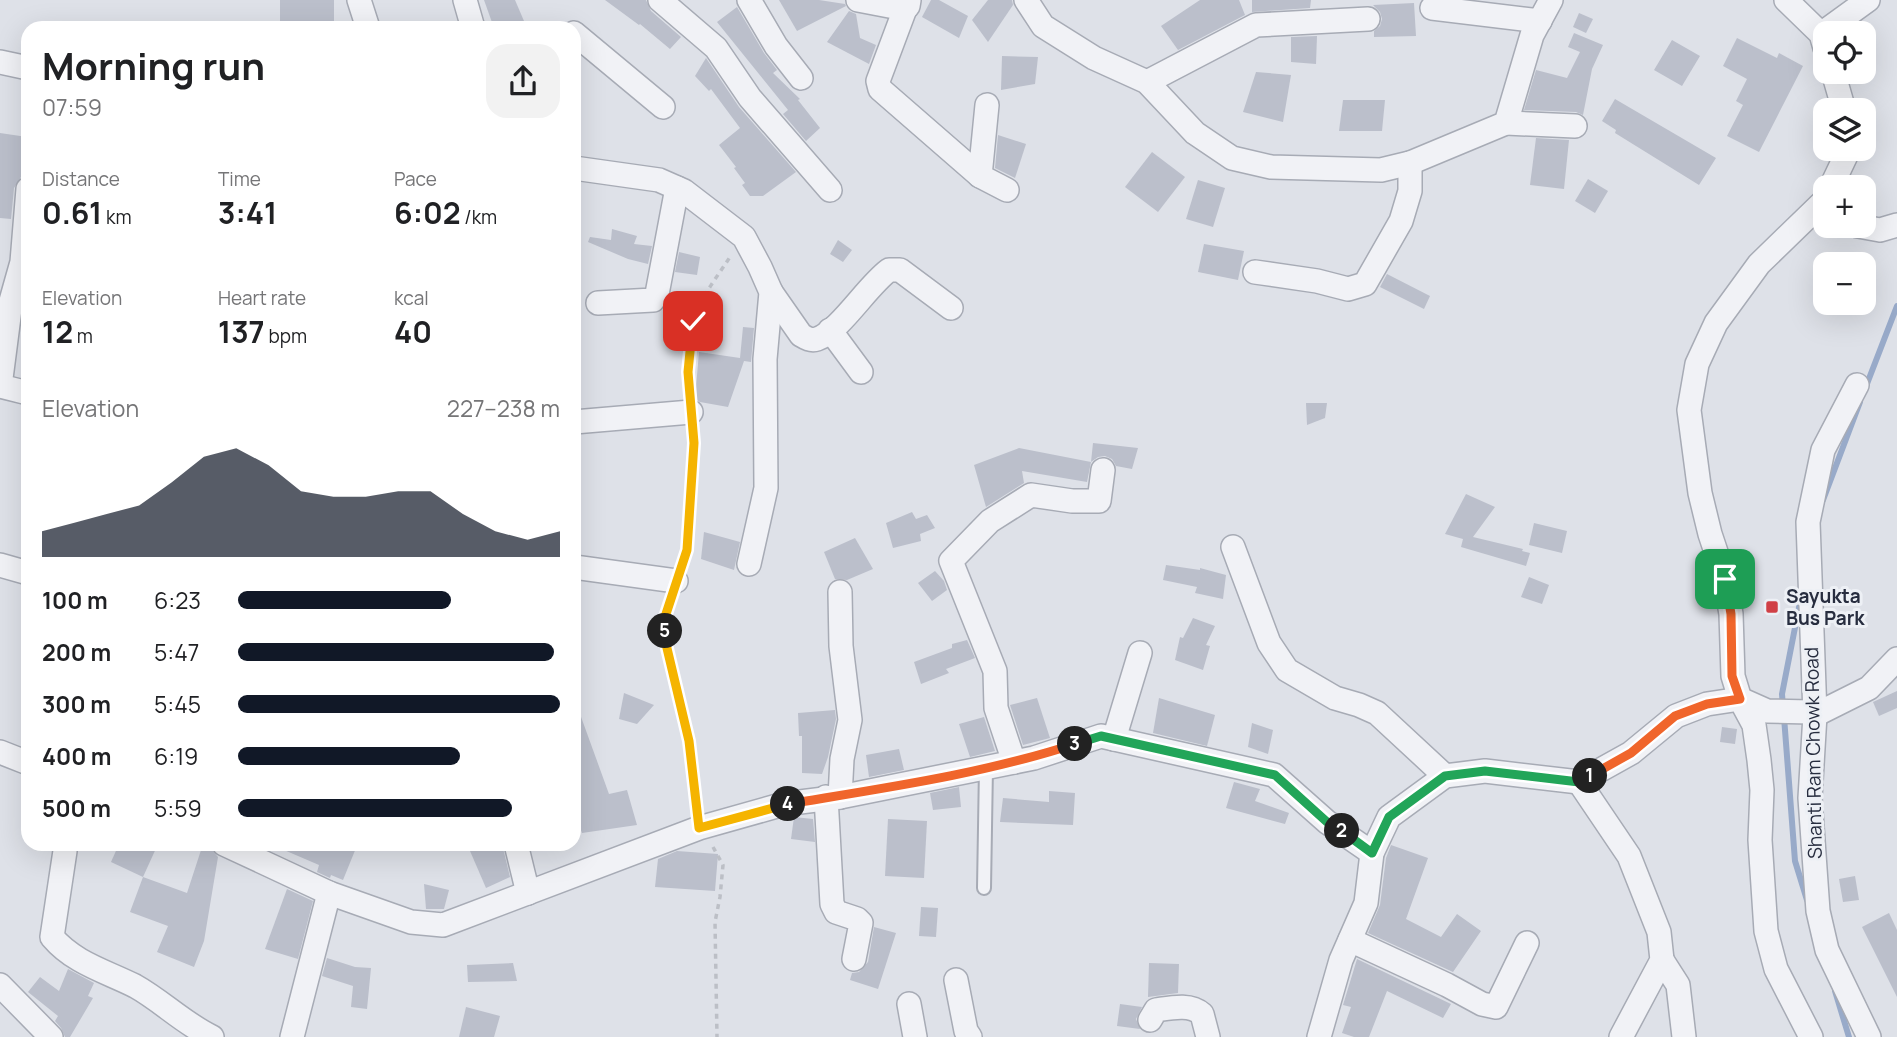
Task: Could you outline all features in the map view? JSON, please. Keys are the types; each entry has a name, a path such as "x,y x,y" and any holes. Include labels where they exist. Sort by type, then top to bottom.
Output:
{"street":[{"path":"359,0 366,21"},
{"path":"465,0 471,21"},
{"path":"660,0 716,48 750,98 830,190"},
{"path":"749,0 776,46 801,78"},
{"path":"858,0 907,4 878,81 880,89 979,176 1007,190"},
{"path":"1026,0 1043,26 1094,58 1147,82 1195,133 1232,158 1271,167 1381,170 1410,163 1506,123 1575,126"},
{"path":"1786,0 1813,30"},
{"path":"1845,21 1868,0"},
{"path":"1432,8 1545,10 1532,35 1506,123"},
{"path":"1147,82 1256,25 1368,19"},
{"path":"581,39 663,107"},
{"path":"0,62 21,66"},
{"path":"979,176 987,105"},
{"path":"1255,271 1348,289 1365,284 1401,221 1410,191 1410,163"},
{"path":"581,169 659,180 677,188 744,237 771,292 801,335 808,339 816,339 830,330 889,270 900,270 951,308"},
{"path":"598,303 653,300 657,294 677,188"},
{"path":"1811,1037 1776,969 1766,931 1760,840 1762,790 1755,725 1740,699 1732,676 1731,614 1725,579 1700,493 1689,410 1697,365 1716,323 1759,264 1813,212"},
{"path":"1876,229 1897,225"},
{"path":"21,266 11,301 0,386 21,391"},
{"path":"749,564 766,488 765,359 771,292"},
{"path":"830,330 861,372"},
{"name":"Shanti Ram Chowk Road","path":"1857,385 1823,450 1808,522 1812,713 1810,798 1818,911 1827,950 1869,1037"},
{"path":"581,421 691,412"},
{"path":"1014,762 996,708 995,671 951,561 990,520 1031,495 1072,501 1099,501 1103,470"},
{"path":"1233,547 1269,643 1287,670 1335,698 1377,713 1445,776"},
{"path":"0,565 21,571"},
{"path":"581,568 676,581"},
{"path":"840,592 841,646 850,720 833,797 832,904 836,912 858,919 861,923 854,959"},
{"path":"1114,739 1140,653"},
{"path":"1324,1035 1338,971 1366,903 1372,853 1389,817 1445,776 1485,771 1579,782 1631,753 1675,716 1707,704 1740,699 1767,711 1812,713 1869,688 1896,662"},
{"path":"239,851 329,893 411,922 443,925 699,828 784,804 1034,758 1101,736 1275,775 1327,822 1372,853"},
{"path":"0,752 21,760"},
{"path":"1579,782 1629,856 1659,932 1662,960 1678,985 1684,1037"},
{"path":"65,851 52,937 64,951 137,987 186,1032 212,1037"},
{"path":"518,851 527,893"},
{"path":"292,1037 329,893"},
{"path":"1350,940 1482,1004 1496,1007 1527,943"},
{"path":"1621,1037 1662,960"},
{"path":"956,979 966,1031 970,1037"},
{"path":"0,985 51,1037"},
{"path":"909,1004 915,1037"},
{"path":"1150,1020 1156,1010 1171,1007 1192,1008 1202,1014 1208,1037"}],"lane":[{"path":"984,888 986,767"}],"path":[{"path":"717,1037 715,922 723,865 699,828 689,741 666,644 665,617 687,550 694,443 688,372 693,321 709,290 744,237"}],"building":[{"path":"280,0 334,0 334,21 280,21"},
{"path":"484,0 515,0 524,21 492,21"},
{"path":"605,0 646,0 651,11 681,37 670,49"},
{"path":"779,0 819,0 846,6 797,31"},
{"path":"931,0 939,0 968,16 959,38 922,17"},
{"path":"988,0 1012,0 1013,5 988,42 972,20"},
{"path":"1200,0 1239,0 1245,15 1178,50 1161,26"},
{"path":"1252,0 1311,0 1310,8 1252,12"},
{"path":"1414,3 1416,36 1374,37 1374,31 1380,26 1382,19 1380,12 1373,5"},
{"path":"737,7 777,70 773,73 800,99 798,100 820,128 806,141 783,114 788,110 717,22"},
{"path":"849,11 856,14 860,38 876,45 869,64 827,42"},
{"path":"1579,13 1593,19 1586,33 1573,27"},
{"path":"1574,33 1603,45 1592,69 1583,115 1576,112 1524,110 1536,70 1567,78 1580,52 1568,47"},
{"path":"1317,36 1316,64 1291,62 1291,37"},
{"path":"1737,38 1777,58 1779,53 1803,66 1759,152 1727,136 1743,105 1736,101 1747,79 1723,66"},
{"path":"1672,40 1700,56 1682,86 1654,70"},
{"path":"1002,56 1038,57 1035,84 1001,90"},
{"path":"706,58 739,107 796,172 763,196 750,196 742,185 745,183 734,168 736,167 719,145 740,128 711,89 709,91 695,76"},
{"path":"1256,72 1291,75 1283,122 1243,112"},
{"path":"1615,99 1716,158 1699,185 1615,133 1616,130 1602,121"},
{"path":"1343,100 1385,100 1382,131 1339,131"},
{"path":"0,133 21,136 21,177 14,188 11,219 0,218"},
{"path":"998,135 1026,144 1015,178 995,168"},
{"path":"1536,138 1569,140 1564,189 1530,185"},
{"path":"1152,152 1185,177 1158,212 1125,187"},
{"path":"1588,179 1608,191 1595,213 1575,201"},
{"path":"1198,180 1225,188 1213,227 1186,219"},
{"path":"612,229 637,236 634,244 652,246 648,264 628,259 588,242 590,237 611,240"},
{"path":"838,240 852,250 843,262 830,254"},
{"path":"1204,244 1244,251 1238,280 1198,272"},
{"path":"679,252 700,257 697,275 675,272"},
{"path":"1387,274 1430,296 1424,309 1380,287"},
{"path":"743,327 754,328 751,362 744,361 728,407 695,399 699,352 740,358"},
{"path":"1306,403 1327,403 1325,418 1307,425"},
{"path":"1093,443 1138,448 1132,469 1116,466 1112,459 1105,456 1091,462"},
{"path":"1019,448 1091,462 1087,482 1022,471 1024,483 986,507 974,465"},
{"path":"1466,494 1495,507 1473,537 1523,549 1522,551 1530,553 1526,566 1461,547 1463,539 1445,534"},
{"path":"912,512 916,519 927,515 935,528 920,534 921,541 893,548 886,523"},
{"path":"1534,523 1567,531 1562,553 1529,545"},
{"path":"704,532 740,542 734,570 701,559"},
{"path":"855,538 873,569 847,580 835,579 824,552"},
{"path":"1166,565 1200,568 1226,575 1223,599 1195,593 1197,587 1163,580"},
{"path":"935,571 944,581 947,590 932,601 918,583"},
{"path":"1529,577 1549,585 1542,604 1521,597"},
{"path":"1193,618 1215,626 1206,645 1210,646 1203,670 1175,660 1180,637 1183,638"},
{"path":"967,640 975,658 946,669 949,673 921,684 914,662"},
{"path":"1897,691 1897,708 1879,716 1873,702"},
{"path":"624,693 654,705 637,724 619,719"},
{"path":"1037,698 1050,738 1023,745 1010,705"},
{"path":"1159,698 1215,715 1207,746 1153,733"},
{"path":"835,710 836,719 822,774 802,773 802,736 799,736 798,713"},
{"path":"581,717 609,794 627,790 637,825 582,833"},
{"path":"984,717 995,751 970,757 959,724"},
{"path":"1252,723 1273,730 1268,754 1248,747"},
{"path":"1722,727 1737,729 1735,744 1720,742"},
{"path":"899,749 904,770 869,777 866,755"},
{"path":"1234,782 1260,789 1255,801 1289,813 1285,824 1226,808"},
{"path":"959,787 961,807 933,810 930,793"},
{"path":"1049,791 1075,793 1073,825 1000,822 1003,798 1049,802"},
{"path":"794,817 813,819 815,842 791,839"},
{"path":"888,819 927,821 924,878 885,876"},
{"path":"1391,845 1428,858 1406,919 1441,937 1457,914 1481,931 1453,972 1368,933 1380,905 1386,858"},
{"path":"116,851 155,851 143,877 111,862"},
{"path":"201,851 213,851 218,857 204,941 194,967 157,952 168,926 130,912 143,877 187,893"},
{"path":"286,851 355,851 343,880 317,872 319,865"},
{"path":"470,851 504,851 510,877 486,888"},
{"path":"677,851 718,854 715,891 655,887 658,859"},
{"path":"1855,876 1859,900 1843,902 1839,879"},
{"path":"424,884 449,890 444,909 426,909"},
{"path":"287,889 313,901 298,959 265,949"},
{"path":"921,907 938,908 936,937 919,936"},
{"path":"1889,913 1897,930 1897,997 1862,927"},
{"path":"874,927 896,933 878,989 850,980 852,973 859,972 868,962"},
{"path":"327,958 355,967 371,968 367,1009 351,1007 353,986 322,976"},
{"path":"1357,959 1451,1004 1443,1018 1387,991 1369,1037 1354,1037 1342,1033 1351,1007 1343,1005"},
{"path":"513,963 517,981 468,982 467,965"},
{"path":"1149,963 1179,964 1178,993 1148,997"},
{"path":"68,969 94,983 88,996 93,998 70,1037 65,1037 55,1021 58,1016 28,992 40,977 59,991"},
{"path":"1120,1004 1142,1007 1136,1019 1140,1029 1117,1026"},
{"path":"466,1007 500,1016 494,1037 459,1037"}],"waterway":[{"path":"1865,389 1897,306"},
{"path":"1823,500 1860,402"},
{"path":"1783,707 1782,694 1801,597"},
{"path":"1784,717 1795,861 1807,900"},
{"path":"1835,991 1849,1037"}],"place":[{"name":"Sayukta Bus Park","path":"1772,607"}],"route":[{"path":"693,321 688,372 694,443 687,550 665,617 666,644 689,741 699,828 784,804 840,797 1034,758 1101,736 1275,775 1327,822 1372,853 1389,817 1445,776 1485,771 1579,782 1631,753 1675,716 1707,704 1740,699 1732,676 1731,614 1725,579"}]}
